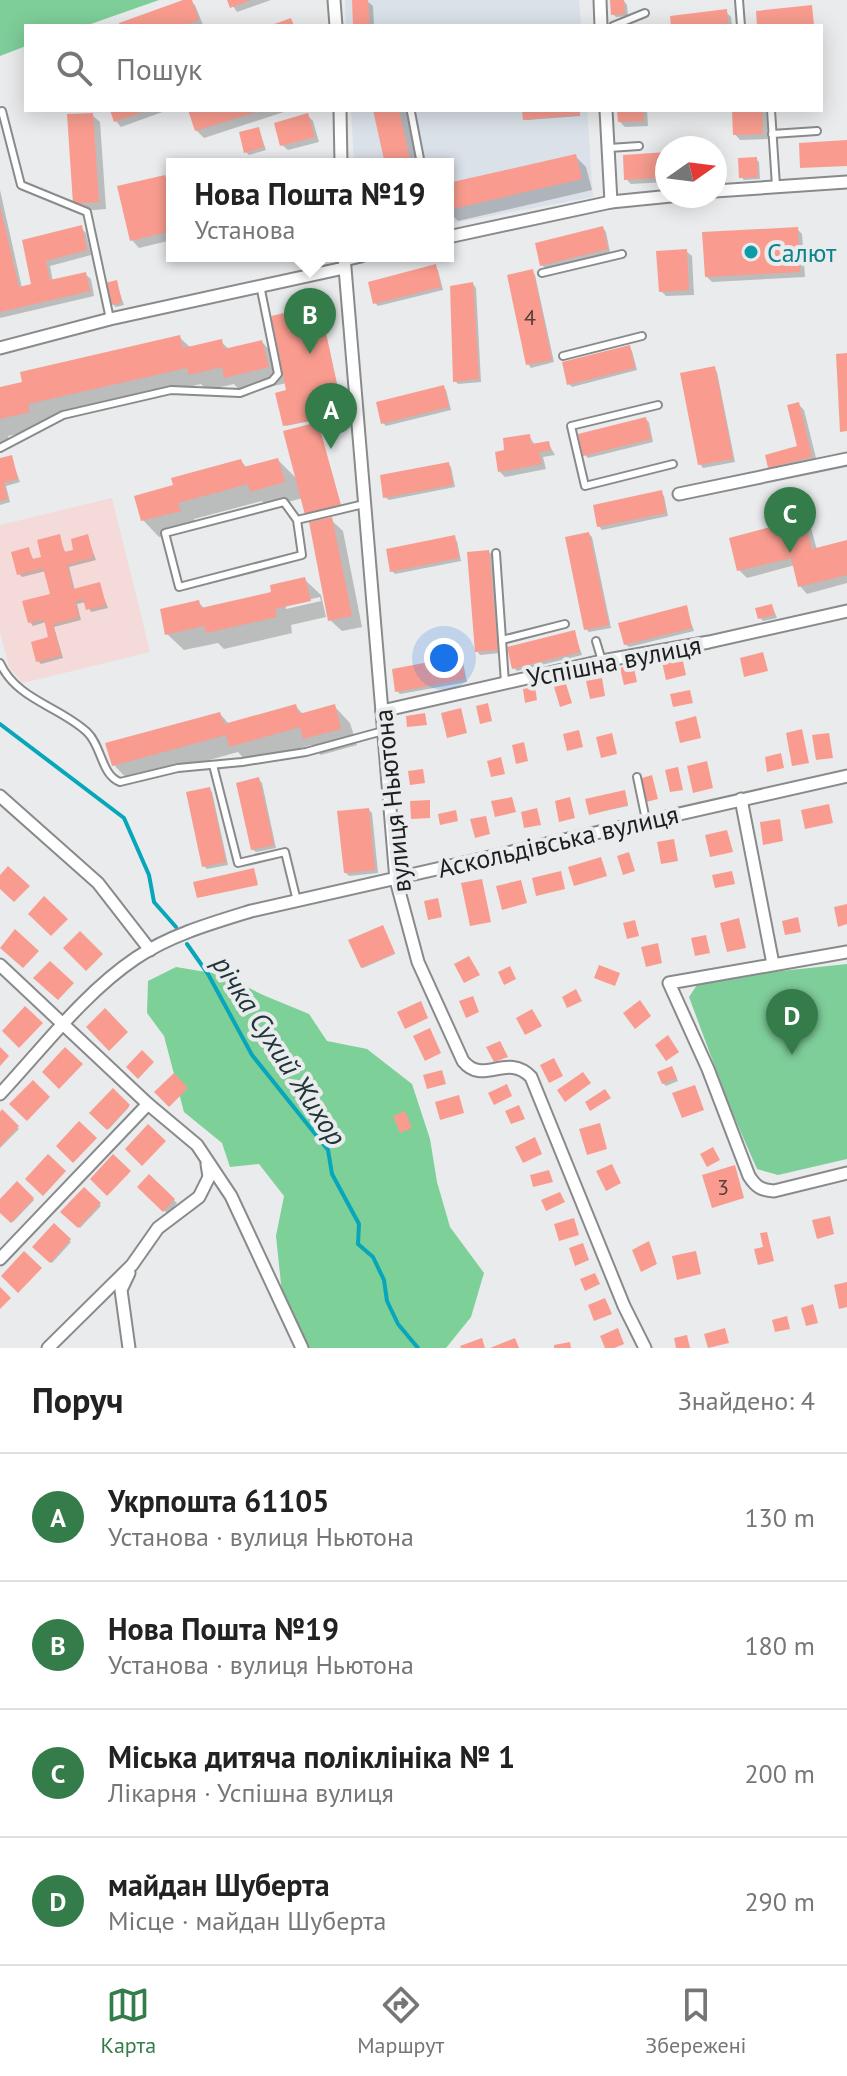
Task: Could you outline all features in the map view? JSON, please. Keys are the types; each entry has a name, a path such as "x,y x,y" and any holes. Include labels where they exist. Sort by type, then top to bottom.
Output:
{"street":[{"path":"334,0 336,24"},
{"path":"600,0 601,24"},
{"path":"340,112 341,158"},
{"path":"606,112 611,202"},
{"path":"727,190 847,182"},
{"path":"454,236 611,202 655,198"},
{"path":"0,348 260,285 340,262"},
{"name":"вулиця Ньютона","path":"344,262 396,880 418,962 463,1061 470,1069 478,1072 513,1066 523,1068 531,1077 624,1306 645,1348"},
{"path":"679,494 847,459"},
{"name":"Успішна вулиця","path":"382,711 602,661 709,642 847,611"},
{"name":"Аскольдівська вулиця","path":"0,1094 108,980 150,950 203,925 646,820 847,776"},
{"path":"0,796 98,883 150,950"},
{"path":"741,799 773,964"},
{"path":"847,952 669,983 756,1187 774,1191 847,1173"},
{"path":"0,965 148,1104 197,1145 231,1196 302,1348"},
{"path":"0,1259 148,1104"},
{"path":"48,1348 132,1265 158,1228 199,1197 209,1177 207,1163"},
{"path":"129,1348 121,1290 132,1265"}],"lane":[{"path":"739,0 741,24"},
{"path":"618,24 645,13"},
{"path":"2,111 21,185 87,212 110,319"},
{"path":"411,112 420,158"},
{"path":"771,112 776,186"},
{"path":"772,134 817,131"},
{"path":"609,148 639,146"},
{"path":"542,273 622,254"},
{"path":"0,448 63,415 171,390 240,393 272,381 278,374 260,285"},
{"path":"563,356 642,336"},
{"path":"658,405 571,426 585,486 673,464"},
{"path":"284,502 297,520 302,555 179,587 165,533 284,502"},
{"path":"297,520 364,504"},
{"path":"496,553 505,683"},
{"path":"502,640 565,624"},
{"path":"596,641 602,661"},
{"path":"0,663 16,685 90,734 109,774 120,782 154,772 306,752 383,731"},
{"path":"213,765 238,863 285,852 297,901"},
{"path":"637,777 646,820"}],"shaded area":[{"path":"345,0 579,0 581,24 346,24"},
{"path":"351,112 587,112 593,197 454,223 454,158 354,158"},
{"path":"112,498 150,652 23,683 9,667 0,632 0,525"}],"green space":[{"path":"0,0 159,0 91,24 24,24 24,47 0,56"},
{"path":"847,964 847,1159 778,1175 757,1169 731,1110 689,997 697,985 725,977"},
{"path":"176,967 224,975 309,1014 327,1041 367,1049 412,1084 430,1139 437,1182 450,1227 484,1273 471,1317 446,1348 306,1348 282,1293 276,1236 284,1196 259,1164 230,1167 222,1143 184,1112 164,1036 147,1013 148,981"}],"building":[{"path":"183,0 192,0 199,20 188,24 119,23"},
{"path":"227,0 251,0 230,8"},
{"path":"352,0 368,0 370,24 353,24"},
{"path":"610,0 624,0 625,14 611,15"},
{"path":"812,5 814,24 757,24 756,11"},
{"path":"727,9 728,24 671,24 670,16"},
{"path":"291,18 293,24 274,24"},
{"path":"111,112 142,112 114,122"},
{"path":"189,112 256,112 195,131"},
{"path":"373,112 399,112 410,158 384,158"},
{"path":"522,112 580,112 580,115 523,120"},
{"path":"617,112 643,112 644,121 618,122"},
{"path":"732,112 762,112 763,134 733,135"},
{"path":"93,113 99,202 73,204 67,114"},
{"path":"308,113 315,137 280,146 274,123"},
{"path":"259,127 264,147 244,153 239,132"},
{"path":"847,140 847,166 800,168 799,143"},
{"path":"655,153 655,178 624,180 623,155"},
{"path":"576,154 582,179 454,209 454,182"},
{"path":"757,157 758,177 739,178 738,158"},
{"path":"165,175 166,232 130,241 117,186"},
{"path":"0,206 19,287 31,284 22,240 82,225 87,250 46,261 50,280 86,272 90,291 0,312"},
{"path":"603,226 608,249 540,266 535,243"},
{"name":"Салют","path":"798,227 800,272 705,277 702,232"},
{"path":"687,249 689,290 659,292 656,251"},
{"path":"436,264 441,287 373,304 368,282"},
{"path":"533,269 552,360 526,365 507,275"},
{"path":"117,280 122,302 111,305 105,283"},
{"path":"473,282 479,379 453,382 450,286"},
{"path":"320,305 337,384 334,385 339,415 283,426 275,393 286,390 271,316"},
{"path":"180,335 183,348 222,339 224,349 262,340 269,367 224,378 222,367 189,375 187,368 28,404 30,412 0,419 0,387 22,382 20,372"},
{"path":"630,345 635,368 567,385 562,362"},
{"path":"847,353 847,431 840,432 836,354"},
{"path":"715,366 733,459 698,465 680,373"},
{"path":"444,385 449,407 381,424 376,402"},
{"path":"799,402 812,457 768,468 765,455 797,446 787,405"},
{"path":"646,417 651,439 583,456 578,434"},
{"path":"318,422 341,505 305,515 283,431"},
{"path":"530,434 531,444 549,441 551,450 539,452 542,464 498,472 495,452 504,450 503,438"},
{"path":"12,455 18,479 4,483 8,499 0,501 0,458"},
{"path":"278,458 285,482 250,492 248,484 178,503 181,511 141,521 134,496 173,485 171,478 241,459 244,467"},
{"path":"449,462 453,485 383,498 380,475"},
{"path":"662,490 666,513 597,527 593,505"},
{"path":"332,517 352,616 328,621 309,522"},
{"path":"804,518 812,549 847,540 847,575 798,587 791,558 737,571 729,538"},
{"path":"589,532 609,625 584,630 565,537"},
{"path":"60,534 64,552 73,550 71,539 88,534 94,557 67,565 73,589 100,582 106,605 86,610 83,599 75,601 79,617 53,624 61,655 36,662 31,642 48,637 44,619 28,623 22,601 50,594 43,568 17,575 11,552 29,547 32,559 41,557 37,540"},
{"path":"455,535 459,558 390,572 386,549"},
{"path":"489,550 498,650 475,652 467,552"},
{"path":"305,577 311,601 275,609 277,617 206,633 204,626 165,635 160,609 199,600 201,608 271,592 270,585"},
{"path":"772,604 775,615 758,619 755,608"},
{"path":"687,605 692,628 624,645 618,623"},
{"path":"575,630 580,652 512,669 507,647"},
{"path":"763,652 768,671 744,677 740,658"},
{"path":"461,656 465,679 395,692 392,669"},
{"path":"682,657 686,675 666,680 662,662"},
{"path":"633,664 637,682 624,685 620,668"},
{"path":"602,678 605,696 590,699 586,681"},
{"path":"566,684 572,703 560,707 554,687"},
{"path":"535,687 537,700 525,703 523,689"},
{"path":"690,690 693,703 673,707 670,694"},
{"path":"488,703 492,721 480,724 476,706"},
{"path":"296,704 299,714 335,704 341,729 303,739 300,727 229,747 226,735 112,766 105,743 220,712 224,724"},
{"path":"461,708 467,733 447,738 441,713"},
{"path":"425,713 427,725 407,727 406,716"},
{"path":"696,716 701,738 680,743 675,722"},
{"path":"802,729 809,763 792,766 786,733"},
{"path":"579,730 583,747 567,751 563,734"},
{"path":"612,733 617,754 601,758 596,737"},
{"path":"829,733 833,758 816,760 812,735"},
{"path":"524,742 528,761 516,764 512,745"},
{"path":"781,753 784,768 767,772 765,757"},
{"path":"501,757 505,774 491,777 487,761"},
{"path":"707,761 713,788 693,793 687,766"},
{"path":"678,767 683,790 670,792 665,770"},
{"path":"423,769 425,783 410,785 408,771"},
{"path":"652,775 658,799 646,802 639,779"},
{"path":"259,777 274,845 251,850 236,783"},
{"path":"210,787 226,862 202,867 186,792"},
{"path":"625,790 628,805 589,815 585,799"},
{"path":"512,797 516,812 495,817 491,801"},
{"path":"570,797 575,818 559,822 555,801"},
{"path":"430,800 430,818 411,819 410,801"},
{"path":"829,804 833,823 805,829 801,810"},
{"path":"369,808 375,870 344,873 337,811"},
{"path":"537,808 541,825 524,828 521,812"},
{"path":"456,810 458,821 440,825 438,814"},
{"path":"486,816 490,834 475,838 470,819"},
{"path":"780,819 783,841 763,845 760,822"},
{"path":"727,830 733,852 710,857 705,835"},
{"path":"674,839 678,861 661,864 657,842"},
{"path":"629,852 635,871 623,875 617,856"},
{"path":"601,857 607,876 574,886 568,867"},
{"path":"8,866 30,886 14,902 0,889 0,875"},
{"path":"254,868 258,885 197,898 193,882"},
{"path":"561,871 565,889 536,896 532,878"},
{"path":"732,871 735,884 715,888 712,875"},
{"path":"482,879 491,922 470,926 461,883"},
{"path":"521,880 527,903 502,910 496,886"},
{"path":"44,896 68,919 51,936 28,914"},
{"path":"438,898 442,917 428,920 424,901"},
{"path":"847,904 847,924 838,927 834,907"},
{"path":"798,917 801,932 785,935 782,921"},
{"path":"739,918 746,948 727,952 720,923"},
{"path":"635,920 639,936 627,939 623,923"},
{"path":"383,925 395,953 361,968 348,940"},
{"path":"15,929 39,951 23,968 0,948"},
{"path":"80,931 103,954 86,971 63,948"},
{"path":"706,935 710,953 695,956 691,938"},
{"path":"658,943 662,963 646,967 641,947"},
{"path":"469,956 480,975 464,983 454,964"},
{"path":"50,961 74,983 58,1000 33,978"},
{"path":"599,965 620,973 615,986 594,978"},
{"path":"510,966 516,979 504,985 498,972"},
{"path":"576,989 582,1001 567,1008 562,997"},
{"path":"473,996 479,1012 466,1018 459,1001"},
{"path":"640,1000 651,1016 635,1029 623,1013"},
{"path":"421,1001 428,1018 405,1029 397,1012"},
{"path":"25,1006 43,1023 19,1048 2,1031"},
{"path":"105,1008 128,1032 109,1051 86,1027"},
{"path":"532,1009 542,1026 525,1035 516,1018"},
{"path":"430,1028 441,1053 425,1061 413,1036"},
{"path":"668,1035 679,1052 666,1061 655,1045"},
{"path":"500,1041 508,1057 494,1062 486,1047"},
{"path":"0,1047 9,1056 0,1066"},
{"path":"65,1047 83,1064 59,1089 42,1072"},
{"path":"142,1050 154,1062 138,1079 126,1067"},
{"path":"554,1058 563,1076 549,1083 540,1065"},
{"path":"672,1066 677,1078 662,1084 657,1072"},
{"path":"442,1070 446,1084 427,1089 423,1075"},
{"path":"583,1072 591,1083 565,1102 557,1090"},
{"path":"174,1073 188,1088 169,1107 154,1092"},
{"path":"33,1080 50,1097 27,1121 9,1104"},
{"path":"507,1084 512,1096 494,1105 488,1093"},
{"path":"695,1085 704,1110 682,1118 672,1093"},
{"path":"113,1088 130,1105 107,1130 89,1113"},
{"path":"605,1089 611,1098 590,1111 585,1102"},
{"path":"459,1095 464,1113 440,1120 435,1102"},
{"path":"519,1105 525,1119 511,1124 505,1111"},
{"path":"2,1109 19,1126 0,1147 0,1112"},
{"path":"405,1111 412,1128 400,1133 393,1116"},
{"path":"79,1121 97,1138 73,1163 56,1146"},
{"path":"600,1123 607,1149 587,1155 579,1129"},
{"path":"148,1124 166,1141 142,1166 125,1149"},
{"path":"535,1137 542,1154 523,1163 515,1147"},
{"path":"713,1147 720,1160 707,1167 700,1154"},
{"path":"48,1154 66,1171 43,1196 25,1179"},
{"path":"113,1154 131,1171 107,1196 90,1179"},
{"path":"612,1164 621,1183 606,1191 596,1171"},
{"path":"735,1165 744,1198 712,1208 702,1175"},
{"path":"549,1170 553,1182 533,1187 530,1175"},
{"path":"149,1174 175,1199 163,1212 137,1187"},
{"path":"17,1181 34,1198 11,1223 0,1213 0,1199"},
{"path":"84,1187 101,1203 78,1228 60,1212"},
{"path":"560,1192 565,1202 546,1211 541,1200"},
{"path":"830,1216 834,1234 817,1239 812,1220"},
{"path":"574,1218 579,1235 559,1241 554,1224"},
{"path":"54,1223 71,1239 50,1263 32,1247"},
{"path":"767,1232 774,1261 758,1265 754,1249 763,1247 760,1233"},
{"path":"649,1241 657,1264 641,1272 632,1250"},
{"path":"583,1243 589,1260 575,1266 569,1248"},
{"path":"24,1251 42,1268 18,1293 1,1276"},
{"path":"696,1251 701,1274 677,1280 672,1256"},
{"path":"595,1273 600,1284 585,1291 580,1279"},
{"path":"847,1282 847,1307 839,1309 834,1285"},
{"path":"0,1287 11,1298 0,1309"},
{"path":"605,1298 612,1314 594,1321 588,1305"},
{"path":"813,1304 818,1323 806,1326 801,1308"},
{"path":"787,1316 790,1329 775,1332 772,1320"},
{"path":"618,1328 624,1344 605,1348 600,1336"},
{"path":"725,1328 729,1343 708,1348 704,1334"},
{"path":"687,1335 690,1348 676,1348 674,1338"},
{"path":"482,1338 485,1348 460,1346"},
{"path":"515,1338 519,1348 490,1348"},
{"path":"570,1342 571,1348 554,1348 554,1345"}],"waterway":[{"name":"річка Сухий Жихор","path":"0,724 124,818 149,875 154,902 176,927"},
{"name":"річка Сухий Жихор","path":"187,944 208,974 252,1055 328,1150 332,1174 359,1224 358,1244 373,1257 398,1324 418,1348"}],"place":[{"name":"Салют","path":"751,252"},
{"name":"Нова Пошта №19","path":"310,354"},
{"name":"Укрпошта 61105","path":"331,449"},
{"name":"Міська дитяча поліклініка № 1","path":"790,553"},
{"name":"майдан Шуберта","path":"792,1055"}]}
